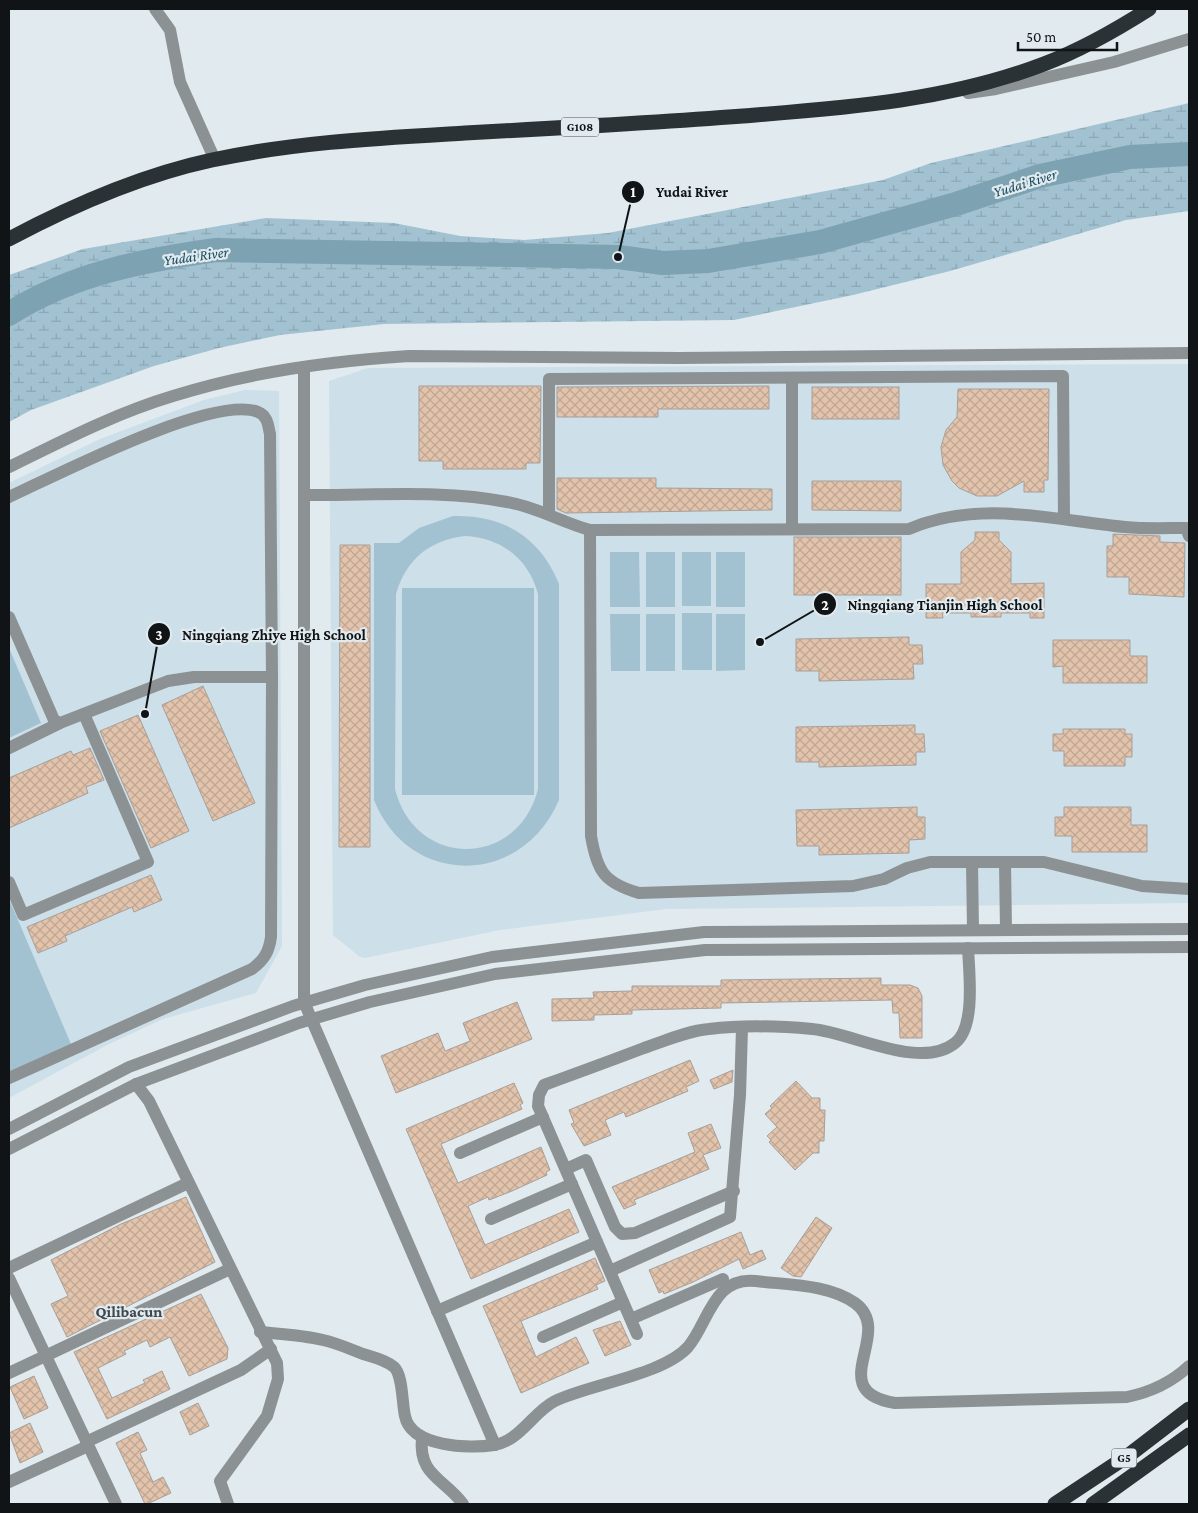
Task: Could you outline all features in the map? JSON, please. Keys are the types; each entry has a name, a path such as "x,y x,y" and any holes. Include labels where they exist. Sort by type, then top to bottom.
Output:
{"highway":[{"name":"G108","path":"9,239 47,220 127,186 170,171 268,150 359,140 736,116 899,102 948,93 1045,64 1116,29 1149,9"},
{"name":"G5","path":"1056,1504 1129,1455 1189,1409"},
{"name":"G5","path":"1093,1504 1189,1435"}],"street":[{"path":"155,9 170,30 180,82 216,160"},
{"path":"899,102 996,89 1114,62 1188,39"},
{"path":"9,467 91,428 173,396 247,377 369,358 409,356 679,358 1189,353"},
{"path":"304,367 304,1002 495,1445"},
{"path":"549,514 549,379 1063,376 1064,519"},
{"path":"792,378 792,529"},
{"path":"9,497 151,432 210,414 242,410 258,412 266,418 270,434 272,677 271,937 269,949 264,958 252,969 9,1078"},
{"path":"304,495 457,496 506,501 549,514 573,525 590,530 909,529 933,521 984,512 1127,527 1186,528 1189,536"},
{"path":"590,530 590,836 594,859 606,877 619,888 639,893 852,886 884,879 907,868 930,862 1044,862 1142,886 1189,889"},
{"path":"9,617 54,720 60,723"},
{"path":"9,748 60,723 168,680 272,677"},
{"path":"9,882 23,916 148,862 84,714"},
{"path":"972,862 973,930"},
{"path":"1005,862 1006,930"},
{"path":"9,1129 98,1081 129,1067 304,1002 365,985 492,956 704,932 1189,929"},
{"path":"9,1149 136,1084 311,1019 370,1002 495,974 659,954 714,950 1189,947"},
{"path":"637,1334 543,1117 538,1100 544,1085 699,1031 742,1028 813,1029 904,1052 927,1052 948,1047 958,1041 964,1030 969,1011 968,948"},
{"path":"610,1271 728,1220 732,1210 734,1191 742,1028"},
{"path":"136,1084 149,1101 260,1332 277,1363 276,1388 267,1416 233,1464 221,1477 220,1485 228,1504"},
{"path":"460,1153 543,1117"},
{"path":"566,1169 586,1160 615,1227 622,1234 635,1233 734,1191"},
{"path":"9,1268 188,1183"},
{"path":"491,1219 572,1184"},
{"path":"437,1311 597,1242"},
{"path":"9,1374 230,1269"},
{"path":"9,1278 116,1504"},
{"path":"631,1319 723,1279"},
{"path":"260,1332 323,1340 380,1359 395,1367 399,1375 407,1422 411,1430 422,1437 456,1446 495,1445 508,1441 555,1401 647,1370 672,1358 688,1347 718,1296 731,1286 752,1280 830,1291 846,1297 860,1307 869,1327 861,1375 862,1386 869,1394 884,1401 895,1403 1127,1397 1156,1389 1176,1378 1189,1366"},
{"path":"543,1337 623,1302"},
{"path":"9,1482 241,1370 271,1349"},
{"path":"422,1437 422,1460 428,1470 457,1495 463,1504"}],"shaded area":[{"path":"1189,364 1189,903 666,909 500,930 365,958 360,957 333,935 329,381 368,368"},
{"path":"245,390 279,391 282,946 256,993 163,1019 107,1045 9,1098 9,483 100,439 204,400"}],"green space":[{"path":"1189,103 1189,211 1126,220 950,271 853,295 734,320 384,324 280,335 219,348 154,366 31,410 9,422 9,275 83,249 266,218 394,223 460,236 524,240 608,233 883,180 931,163"},
{"path":"453,516 471,516 488,519 504,525 518,532 531,542 542,554 559,584 559,800 542,829 519,849 493,861 466,866 438,862 412,849 390,829 374,800 374,543 399,543 419,528","holes":["465,536 502,546 521,561 528,570 538,594 538,789 527,815 510,834 489,845 466,849 444,845 423,834 406,815 395,789 396,594 406,571 430,547 452,538"]},
{"path":"610,552 639,552 640,607 610,607"},
{"path":"646,552 675,552 675,607 646,607"},
{"path":"682,552 711,552 711,606 682,606"},
{"path":"716,552 745,552 745,607 716,607"},
{"path":"402,588 534,588 534,795 402,795"},
{"path":"682,613 712,613 712,670 682,670"},
{"path":"610,614 640,614 640,671 611,671"},
{"path":"646,614 675,614 675,671 646,671"},
{"path":"716,614 745,614 745,670 716,671"},
{"path":"9,648 41,723 9,738"},
{"path":"9,899 71,1044 9,1072"}],"building":[{"path":"419,386 541,386 540,463 526,463 526,469 443,469 443,461 419,461"},
{"path":"769,386 769,409 658,409 658,417 557,417 557,387"},
{"path":"812,387 899,387 899,419 812,419"},
{"path":"958,389 1049,389 1048,480 1044,480 1044,492 1024,492 1024,481 997,496 977,496 959,488 952,481 943,465 941,447 946,430 957,417"},
{"path":"557,478 656,478 656,488 772,489 772,510 566,513 557,509"},
{"path":"812,481 901,481 901,511 812,510"},
{"path":"975,532 999,532 999,540 1011,552 1011,584 1044,583 1044,618 1030,618 1030,613 1001,613 1001,617 971,617 971,613 942,613 943,618 926,618 926,584 961,584 961,552 975,540"},
{"path":"1113,534 1160,536 1160,542 1185,543 1184,597 1129,594 1129,577 1107,577 1107,546 1113,546"},
{"path":"794,537 901,537 901,595 794,595"},
{"path":"340,545 370,545 370,847 339,847"},
{"path":"909,637 909,645 922,645 923,664 913,664 914,679 819,681 819,671 796,671 796,639"},
{"path":"1053,640 1130,640 1130,656 1147,656 1147,683 1063,683 1063,666 1053,667"},
{"path":"203,686 255,803 213,821 162,705"},
{"path":"138,715 189,831 151,848 100,731"},
{"path":"915,725 915,734 924,734 925,752 916,752 916,765 819,767 819,762 796,762 796,727"},
{"path":"1063,729 1125,729 1125,734 1132,734 1132,757 1125,757 1125,766 1064,766 1064,751 1053,751 1053,734 1063,734"},
{"path":"90,748 104,780 86,787 88,793 9,828 9,778 71,751 73,755"},
{"path":"917,807 917,817 925,817 925,839 909,840 909,853 819,855 819,846 797,846 796,810"},
{"path":"1064,807 1131,807 1131,825 1147,825 1147,852 1072,852 1072,836 1055,836 1055,817 1064,817"},
{"path":"151,875 162,900 134,912 132,907 65,936 67,941 38,953 27,927"},
{"path":"881,978 881,985 910,985 918,988 922,996 922,1038 900,1038 899,1013 893,1013 892,1000 721,1003 721,1008 632,1010 632,1014 594,1015 594,1020 552,1021 552,999 594,998 593,992 632,991 632,986 721,986 721,980"},
{"path":"517,1002 532,1039 396,1093 381,1056 438,1033 445,1051 470,1041 463,1023"},
{"path":"690,1060 699,1081 686,1087 688,1091 626,1117 624,1112 605,1120 611,1135 584,1146 571,1124 574,1123 569,1110"},
{"path":"733,1070 732,1082 714,1089 710,1080"},
{"path":"796,1081 812,1098 820,1098 820,1110 825,1110 824,1141 819,1141 819,1153 813,1153 795,1170 769,1142 771,1140 767,1136 777,1127 765,1114 772,1108 770,1106"},
{"path":"514,1083 523,1103 520,1105 522,1109 441,1144 458,1183 541,1147 550,1170 546,1172 547,1175 512,1191 489,1200 488,1197 468,1206 485,1245 569,1209 579,1232 471,1279 406,1129"},
{"path":"711,1124 721,1148 703,1155 709,1169 634,1200 636,1204 624,1209 612,1187 695,1152 688,1133"},
{"path":"186,1197 215,1262 67,1337 51,1304 68,1296 51,1260 121,1224"},
{"path":"816,1217 832,1228 801,1277 793,1276 781,1268"},
{"path":"741,1232 750,1255 762,1250 766,1259 743,1269 739,1259 693,1282 664,1294 663,1291 659,1293 649,1270"},
{"path":"595,1258 605,1281 596,1285 598,1289 521,1321 536,1357 576,1337 589,1363 521,1393 483,1306"},
{"path":"201,1294 228,1348 227,1359 189,1376 170,1337 150,1347 147,1340 124,1351 126,1354 98,1368 112,1398 145,1383 143,1380 162,1371 170,1389 107,1419 74,1352"},
{"path":"620,1321 631,1345 605,1356 593,1330"},
{"path":"34,1376 48,1408 24,1419 10,1387"},
{"path":"198,1403 209,1426 190,1435 180,1412"},
{"path":"30,1423 43,1452 20,1463 9,1433"},
{"path":"138,1432 147,1450 140,1453 153,1482 163,1477 171,1493 147,1504 145,1504 116,1443"}],"waterway":[{"name":"Yudai River","path":"9,314 33,300 83,279 135,264 216,250 618,257 663,263 708,261 820,242 956,204 1040,176 1130,157 1189,154"}],"place":[{"name":"Yudai River","path":"618,257"},
{"name":"Ningqiang Tianjin High School","path":"760,642"},
{"name":"Ningqiang Zhiye High School","path":"145,714"}],"district":[{"name":"Qilibacun","path":"129,1311"}]}
